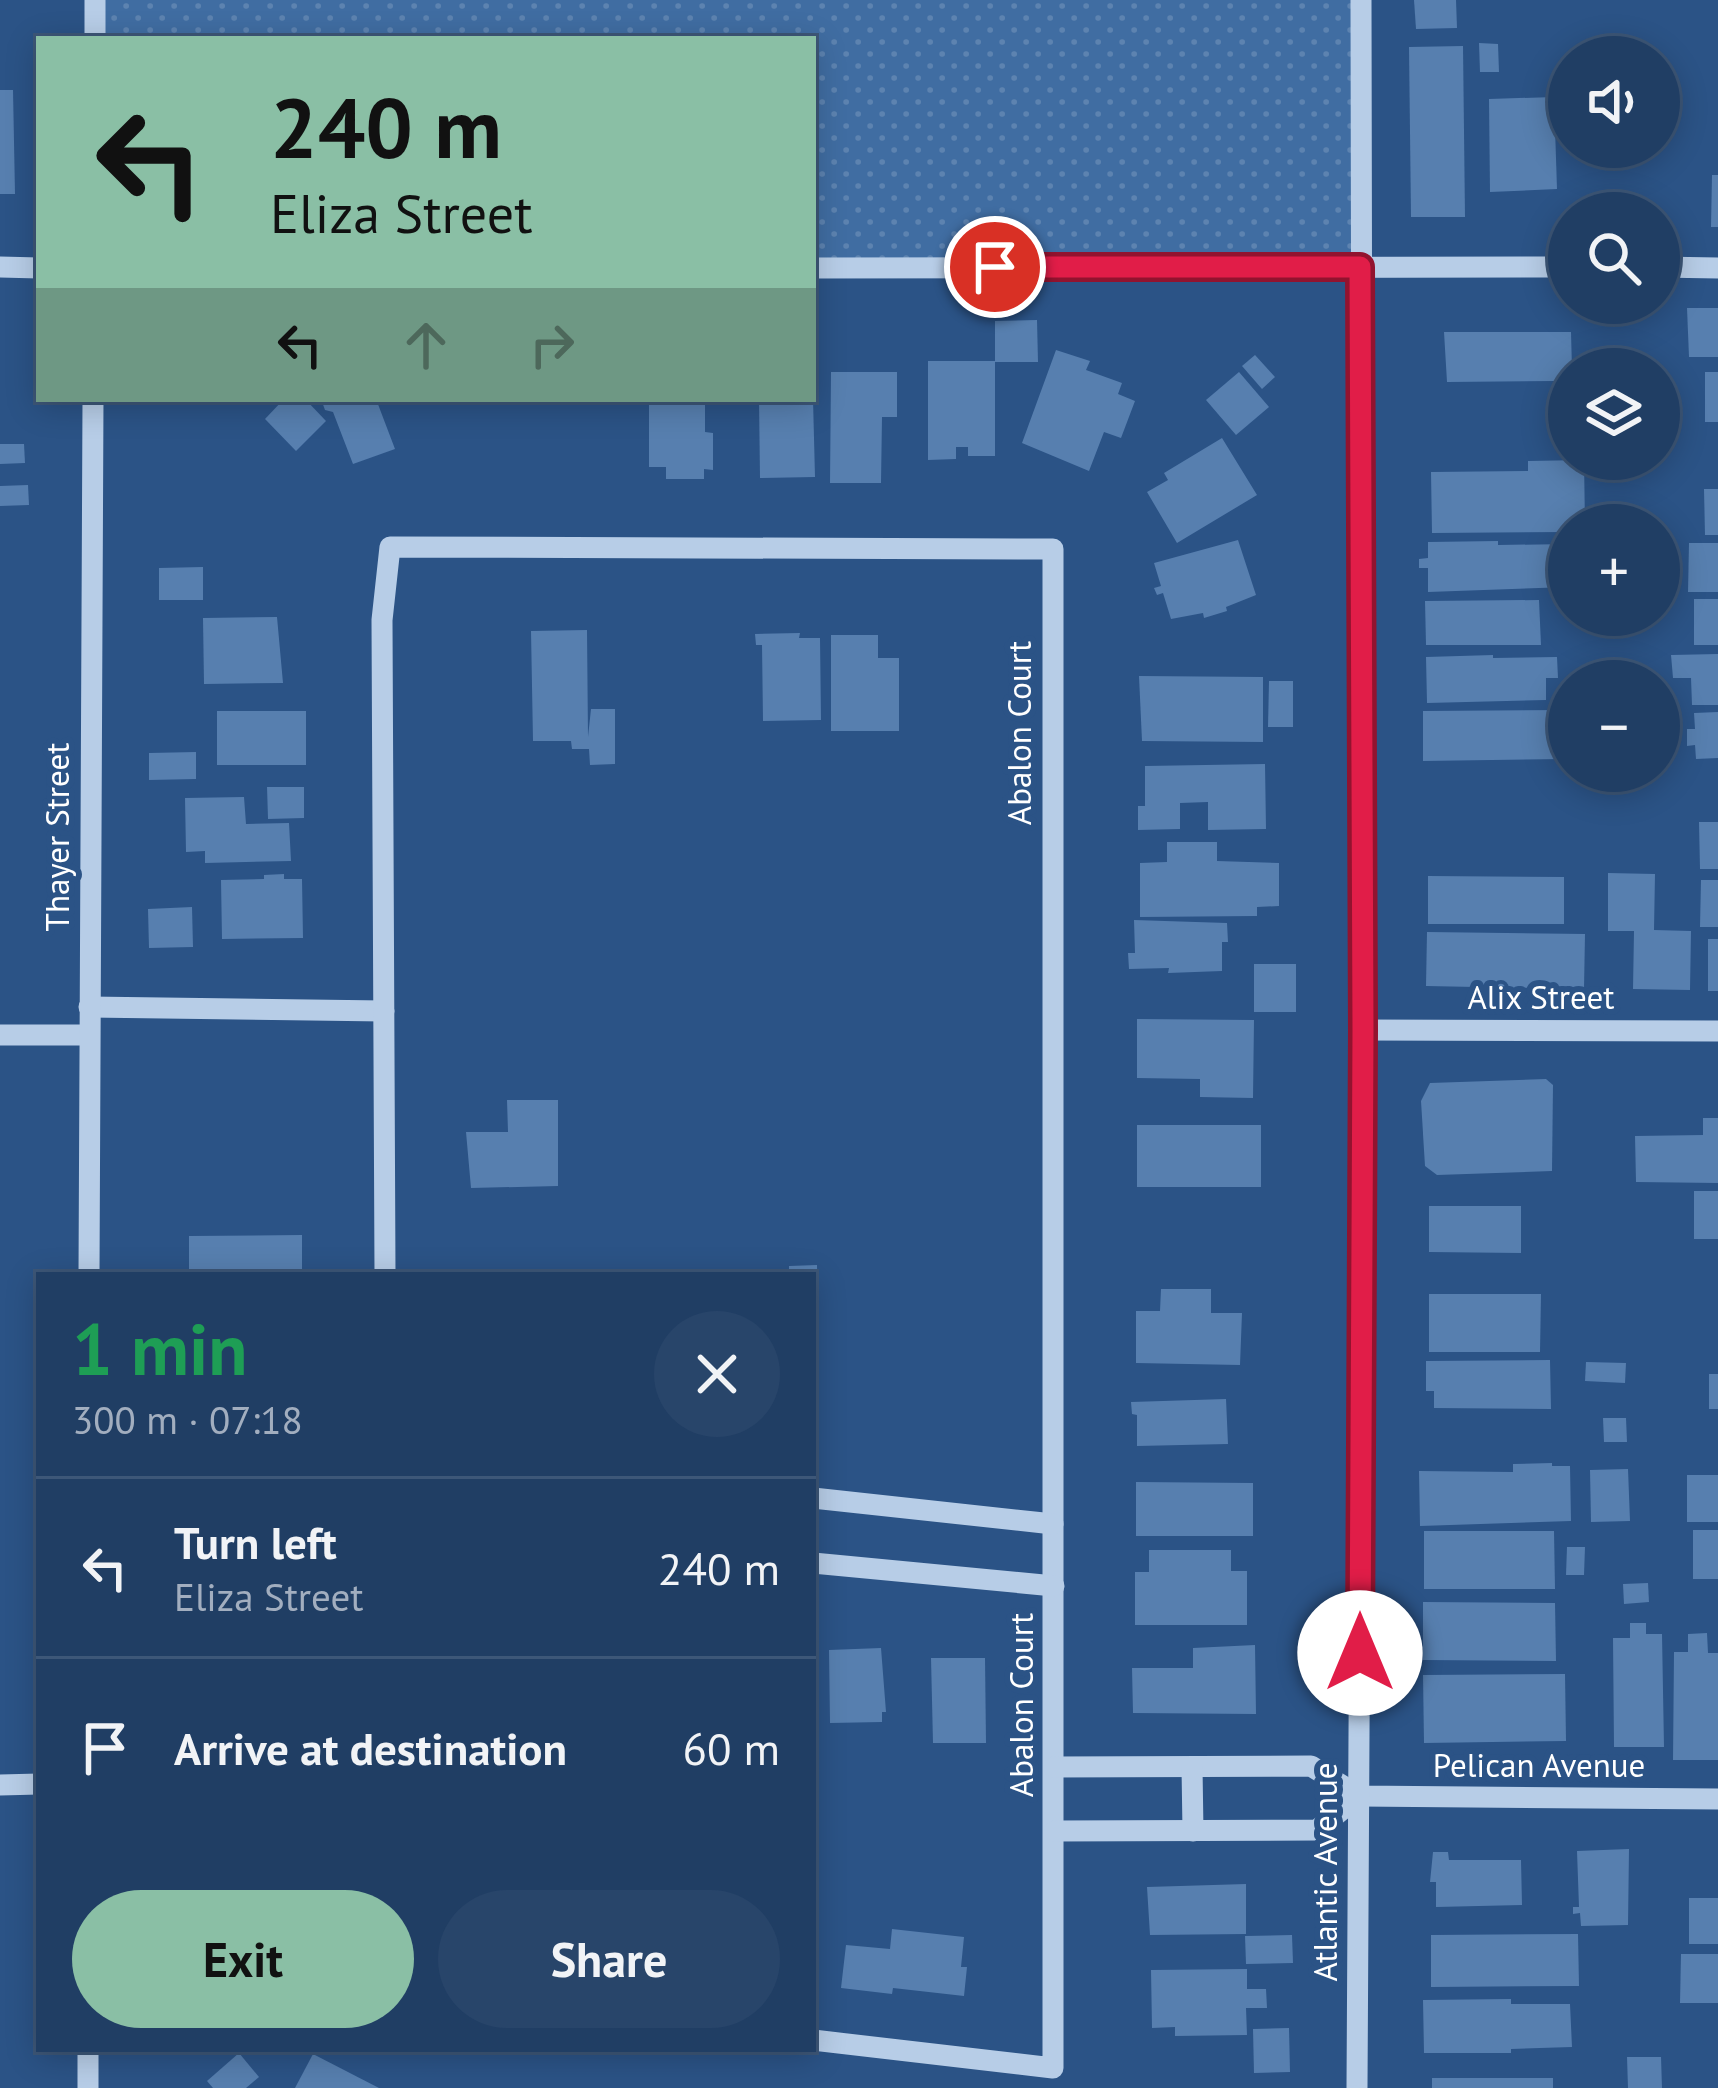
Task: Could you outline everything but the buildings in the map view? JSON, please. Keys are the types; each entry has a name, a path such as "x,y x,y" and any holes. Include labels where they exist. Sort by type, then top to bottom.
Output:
{"street":[{"path":"94,36 95,0"},
{"name":"Atlantic Avenue","path":"1357,2088 1363,1030 1361,0"},
{"path":"0,267 36,268"},
{"path":"816,268 1548,267"},
{"path":"1680,268 1718,268"},
{"name":"Thayer Street","path":"89,1272 93,402"},
{"name":"Abalon Court","path":"386,1272 382,620 390,547 1053,549 1053,2068 816,2040"},
{"path":"89,1007 384,1011"},
{"name":"Alix Street","path":"1363,1030 1718,1031"},
{"path":"0,1035 89,1035"},
{"path":"816,1498 1053,1524"},
{"path":"816,1563 1054,1586"},
{"name":"Pelican Avenue","path":"1054,1768 1311,1766 1359,1796 1718,1799"},
{"path":"1192,1767 1193,1831"},
{"path":"0,1785 36,1784"},
{"path":"1055,1831 1317,1830 1359,1796"},
{"path":"88,2052 88,2088"}],"shaded area":[{"path":"94,0 1361,0 1360,267 816,268 816,36 94,36"}],"route":[{"path":"995,267 1360,267 1360,1653"}]}
